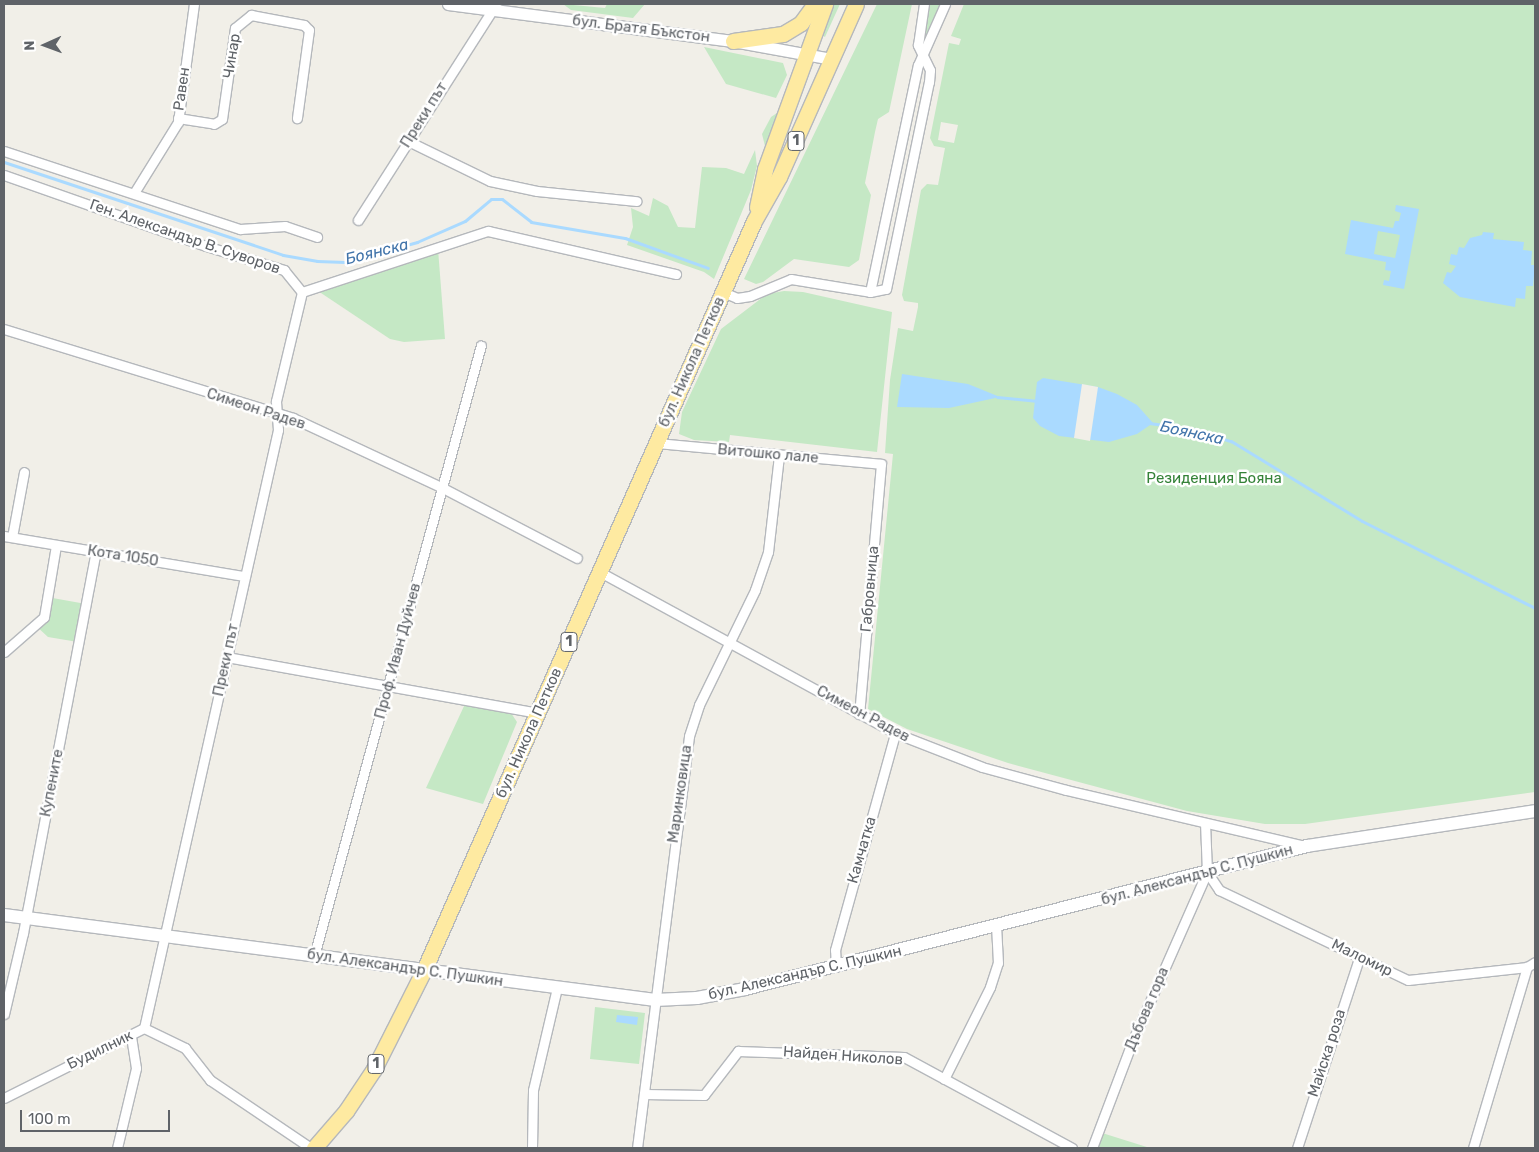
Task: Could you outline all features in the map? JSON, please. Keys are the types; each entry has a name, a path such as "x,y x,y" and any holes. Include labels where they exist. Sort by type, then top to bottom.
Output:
{"highway":[{"path":"733,41 783,34 801,23 815,4"},
{"name":"1","path":"806,55 825,4"},
{"name":"1","path":"832,59 856,4"},
{"name":"бул. Никола Петков","path":"754,221 765,169 806,55"},
{"name":"бул. Никола Петков","path":"312,1148 346,1111 374,1068 424,970 754,221 779,178 832,59"}],"main road":[{"name":"бул. Александър С. Пушкин","path":"4,915 655,1000 697,998 745,989 996,927 1307,846 1535,811"}],"street":[{"name":"Равен","path":"134,193 178,118 194,4"},
{"name":"бул. Братя Бъкстон","path":"448,4 493,7 733,41 832,59"},
{"path":"723,292 737,298 750,296 778,282 791,279 870,292 886,289 929,82 930,70 922,54 918,38 924,4"},
{"path":"870,292 922,54 945,4"},
{"name":"Преки път","path":"358,220 493,7"},
{"name":"Чинар","path":"178,118 214,124 222,119 236,28 251,14 304,25 309,30 297,118"},
{"path":"408,141 490,181 536,191 636,201"},
{"name":"Ген. Александър В. Суворов","path":"4,151 240,229 285,226 318,237"},
{"name":"Ген. Александър В. Суворов","path":"4,175 206,246 284,270 302,292"},
{"path":"888,205 899,200 904,208"},
{"path":"302,292 488,231 676,274"},
{"name":"Преки път","path":"144,1028 227,657 243,576 278,430 276,401 302,292"},
{"name":"Симеон Радев","path":"4,329 293,418 443,488 577,558"},
{"name":"Проф. Иван Дуйчев","path":"314,956 481,345"},
{"name":"Витошко лале","path":"656,443 880,464"},
{"name":"Маринковица","path":"637,1148 689,736 698,705 755,590 768,552 779,455"},
{"name":"Габровница","path":"859,714 880,464"},
{"path":"8,537 24,472"},
{"name":"Кота 1050","path":"8,537 243,576"},
{"path":"4,652 44,617 56,545"},
{"name":"Купените","path":"4,1014 26,918 96,551"},
{"name":"Симеон Радев","path":"600,572 895,733 982,766 1205,823 1307,846"},
{"path":"227,657 388,684 538,713"},
{"name":"Камчатка","path":"836,966 835,950 895,733"},
{"path":"1205,823 1207,872"},
{"name":"Маломир","path":"1207,872 1219,890 1408,980 1531,964"},
{"name":"Дъбова гора","path":"1092,1148 1132,1042 1207,872"},
{"path":"944,1079 990,987 998,964 996,927"},
{"name":"Майска роза","path":"1297,1148 1359,958"},
{"path":"1473,1148 1531,964"},
{"path":"532,1148 533,1090 557,988"},
{"name":"Будилник","path":"4,1098 144,1028 184,1048 210,1080 312,1148"},
{"path":"117,1148 136,1068 131,1035"},
{"name":"Найден Николов","path":"644,1094 704,1094 738,1050 904,1057 1072,1148"}],"green space":[{"path":"563,4 605,8 607,4 645,4 633,18 571,10"},
{"path":"833,4 840,4 825,37 820,34"},
{"path":"877,4 912,4 889,112 878,119 875,132 865,183 871,195 859,260 849,267 794,259 763,282 756,284 744,279"},
{"path":"930,4 940,4 924,40"},
{"name":"Резиденция Бояна","path":"964,4 1535,4 1535,792 1305,824 1265,824 1187,811 1008,763 907,729 868,709 893,454 885,453 890,380 898,328 913,331 918,307 918,303 904,301 902,295 921,190 927,184 938,185 945,148 934,146 930,138 949,43 959,45 961,39 951,36","holes":["941,122 958,125 954,143 938,140"]},
{"path":"704,47 783,63 787,75 776,98 726,84"},
{"path":"780,111 767,154 762,134 771,117"},
{"path":"755,150 757,166 751,190 714,279 704,272 627,245 633,227 631,208 649,216 653,198 668,206 678,227 695,228 702,167 726,168 744,174"},
{"path":"438,249 445,339 404,342 390,339 318,291"},
{"path":"784,291 803,292 892,312 877,452 730,435 729,442 694,440 679,434 682,412 721,329 767,294"},
{"path":"47,597 86,604 78,642 48,637 35,625 44,617"},
{"path":"465,704 511,713 517,722 483,804 426,788"},
{"path":"595,1007 645,1013 639,1064 590,1059"},
{"path":"1099,1132 1150,1148 1092,1148"}],"water":[{"path":"1396,205 1419,209 1404,289 1383,285 1384,280 1389,281 1391,271 1385,270 1386,262 1345,254 1351,220 1393,228 1395,221 1399,221 1401,213 1395,211","holes":["1378,231 1400,235 1395,258 1374,254"]},
{"path":"1483,232 1494,233 1493,239 1524,242 1523,250 1532,251 1531,265 1535,265 1533,286 1526,286 1525,299 1516,298 1515,307 1460,297 1443,283 1447,272 1451,273 1456,266 1449,264 1451,254 1457,255 1459,247 1464,248 1470,238 1482,235"},
{"path":"902,374 968,384 1000,397 949,408 897,407"},
{"path":"1043,378 1098,387 1117,394 1137,405 1153,423 1137,434 1109,442 1059,436 1040,426 1033,418 1037,382"},
{"path":"617,1015 638,1017 637,1025 616,1022"}],"pier":[{"path":"1082,384 1098,387 1090,441 1074,438"}],"waterway":[{"name":"Боянска","path":"4,162 283,255 317,261 345,262 417,242 465,221 491,199 502,199 531,222 625,238 708,268"},
{"name":"Боянска","path":"997,397 1038,401"},
{"name":"Боянска","path":"1149,423 1193,429 1231,441 1362,521 1535,608"}]}
